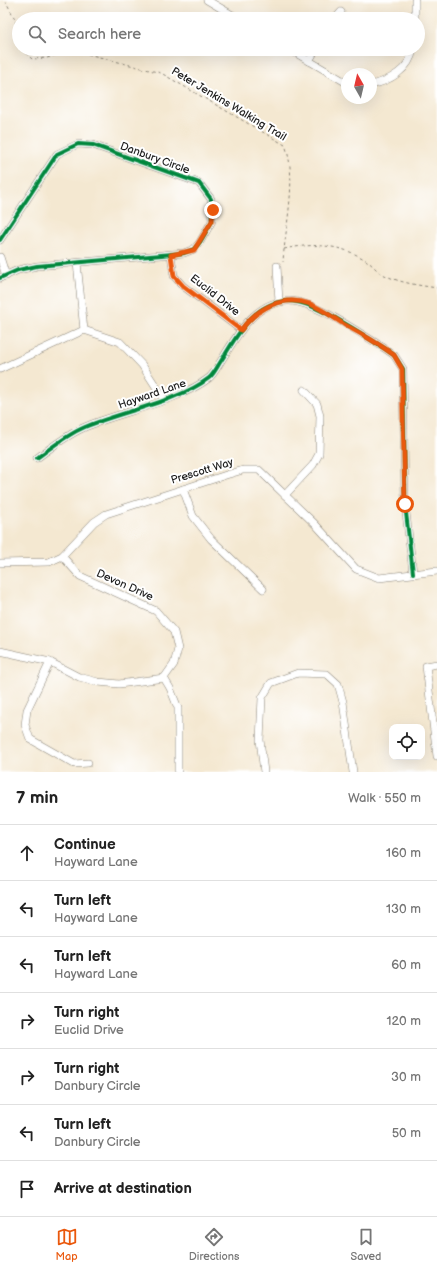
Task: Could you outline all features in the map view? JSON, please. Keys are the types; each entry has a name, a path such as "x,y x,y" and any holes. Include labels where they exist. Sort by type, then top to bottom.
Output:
{"street":[{"path":"207,0 227,12"},
{"path":"415,0 415,12"},
{"path":"301,56 341,80"},
{"path":"309,61 312,56"},
{"path":"377,83 391,79 400,72 410,56"},
{"name":"Danbury Circle","path":"0,240 56,154 78,144 93,145 199,183 211,199 212,221 194,250 171,255 38,266 18,270 3,277 0,257"},
{"name":"Euclid Drive","path":"171,255 174,276 183,286 241,330"},
{"path":"77,262 84,330"},
{"path":"279,302 280,265"},
{"name":"Hayward Lane","path":"37,458 60,441 84,427 194,389 211,377 248,320 261,310 279,302 289,300 310,304 394,355 402,369 405,504 413,572"},
{"path":"0,369 84,330 120,342 142,365 164,399"},
{"path":"285,495 313,465 319,454 320,416 318,404 304,390"},
{"name":"Prescott Way","path":"0,563 49,562 62,556 94,522 106,514 243,470 259,470 315,524 356,569 379,578 413,572 437,571"},
{"path":"183,489 193,516 211,539 263,589"},
{"name":"Devon Drive","path":"62,556 80,576 156,611 174,632 178,649 174,664 164,678"},
{"path":"0,651 50,662 79,677 98,682 119,684 164,678 170,688 178,708 178,772"},
{"path":"50,662 27,710 25,725 30,740 74,764 88,764"},
{"path":"437,664 426,666 437,756"},
{"path":"264,772 260,740 262,698 271,683 298,673 327,674 338,684 343,702 353,772"}],"path":[{"path":"5,0 12,13"},
{"path":"284,249 301,245 321,245 340,248 366,260 382,273 395,279 412,285 437,288"}],"cycle path":[{"path":"0,240 57,154 78,144 93,145 199,183 211,199 212,221 200,242 194,249 184,253 37,266 18,270 0,278"},
{"path":"37,458 72,433 100,421 182,394 196,386 209,378 214,372 233,341 255,314 275,303 287,301 297,302 323,311 350,326 394,355 403,369 405,504 413,573"}],"route":[{"path":"213,210 212,221 194,250 171,255 174,276 183,286 241,330 248,320 261,310 275,302 289,300 310,304 394,355 402,369 404,389 405,504"}]}
